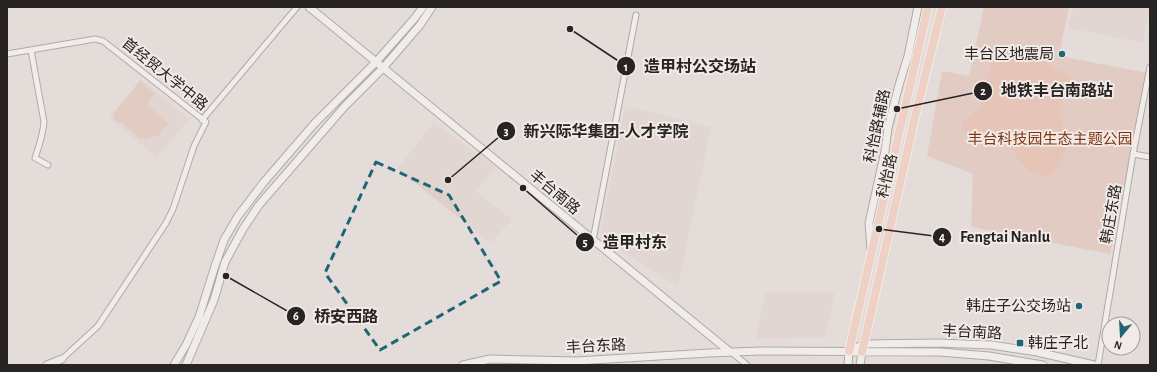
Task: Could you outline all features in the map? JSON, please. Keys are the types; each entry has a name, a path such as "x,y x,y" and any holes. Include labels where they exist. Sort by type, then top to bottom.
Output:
{"main road":[{"name":"科怡路","path":"849,352 928,7"},
{"name":"科怡路","path":"862,352 915,117 942,7"}],"street":[{"path":"47,365 62,358 98,326 166,223 173,209 204,121 297,7"},
{"name":"丰台南路","path":"309,7 730,352 926,352 989,356 1043,365"},
{"path":"174,365 186,345 199,317 214,266 224,240 238,216 264,182 314,124 376,62 423,7"},
{"path":"186,365 214,300 225,262 243,229 259,205 345,106 383,68 420,24 432,7"},
{"name":"科怡路辅路","path":"871,251 869,223 885,151 888,128 898,85 908,56 918,7"},
{"path":"593,240 636,14"},
{"name":"首经贸大学中路","path":"31,50 95,39 103,41 204,121"},
{"path":"7,54 31,50 44,122 41,140 35,158 48,165"},
{"name":"韩庄东路","path":"1098,365 1133,154 1150,67"},
{"path":"1133,154 1150,157"},
{"name":"丰台南路","path":"849,352 864,344 937,343 996,345 1037,352 1094,365"},
{"path":"730,352 747,365"},
{"name":"丰台东路","path":"463,365 490,359 576,363 730,352"},
{"path":"848,365 849,352"},
{"path":"860,365 862,352"}],"highlighted area":[{"path":"376,162 449,195 501,281 380,350 325,273"}],"shaded area":[{"path":"1073,7 1150,7 1143,43 1068,28"},
{"path":"1010,49 1025,58 1042,60 1071,76 1073,82 1067,95 1064,98 1060,98 1063,102 1059,114 1063,124 1066,149 1058,167 1052,174 1040,176 1029,171 1018,159 1003,135 993,130 967,134 963,129 963,122 980,107 993,58 996,51"},
{"path":"141,79 189,119 157,158 109,118"},
{"path":"625,106 711,127 678,287 600,236"},
{"path":"434,122 496,168 475,191 512,219 491,243 397,169"},
{"path":"765,292 835,292 825,337 756,339"}],"green space":[{"name":"丰台科技园生态主题公园","path":"984,7 1069,7 1059,56 1148,73 1110,254 971,227 973,174 927,156 942,71 969,76"},
{"path":"140,81 155,93 147,105 169,123 158,136 146,140 139,138 122,123 116,121 113,114"}],"place":[{"name":"造甲村公交场站","path":"570,29"},
{"name":"丰台区地震局","path":"1062,54"},
{"name":"地铁丰台南路站","path":"897,109"},
{"name":"新兴际华集团-人才学院","path":"448,180"},
{"name":"造甲村东","path":"523,188"},
{"name":"Fengtai Nanlu","path":"879,229"},
{"name":"桥安西路","path":"226,276"},
{"name":"韩庄子公交场站","path":"1079,306"},
{"name":"韩庄子北","path":"1020,343"}]}
